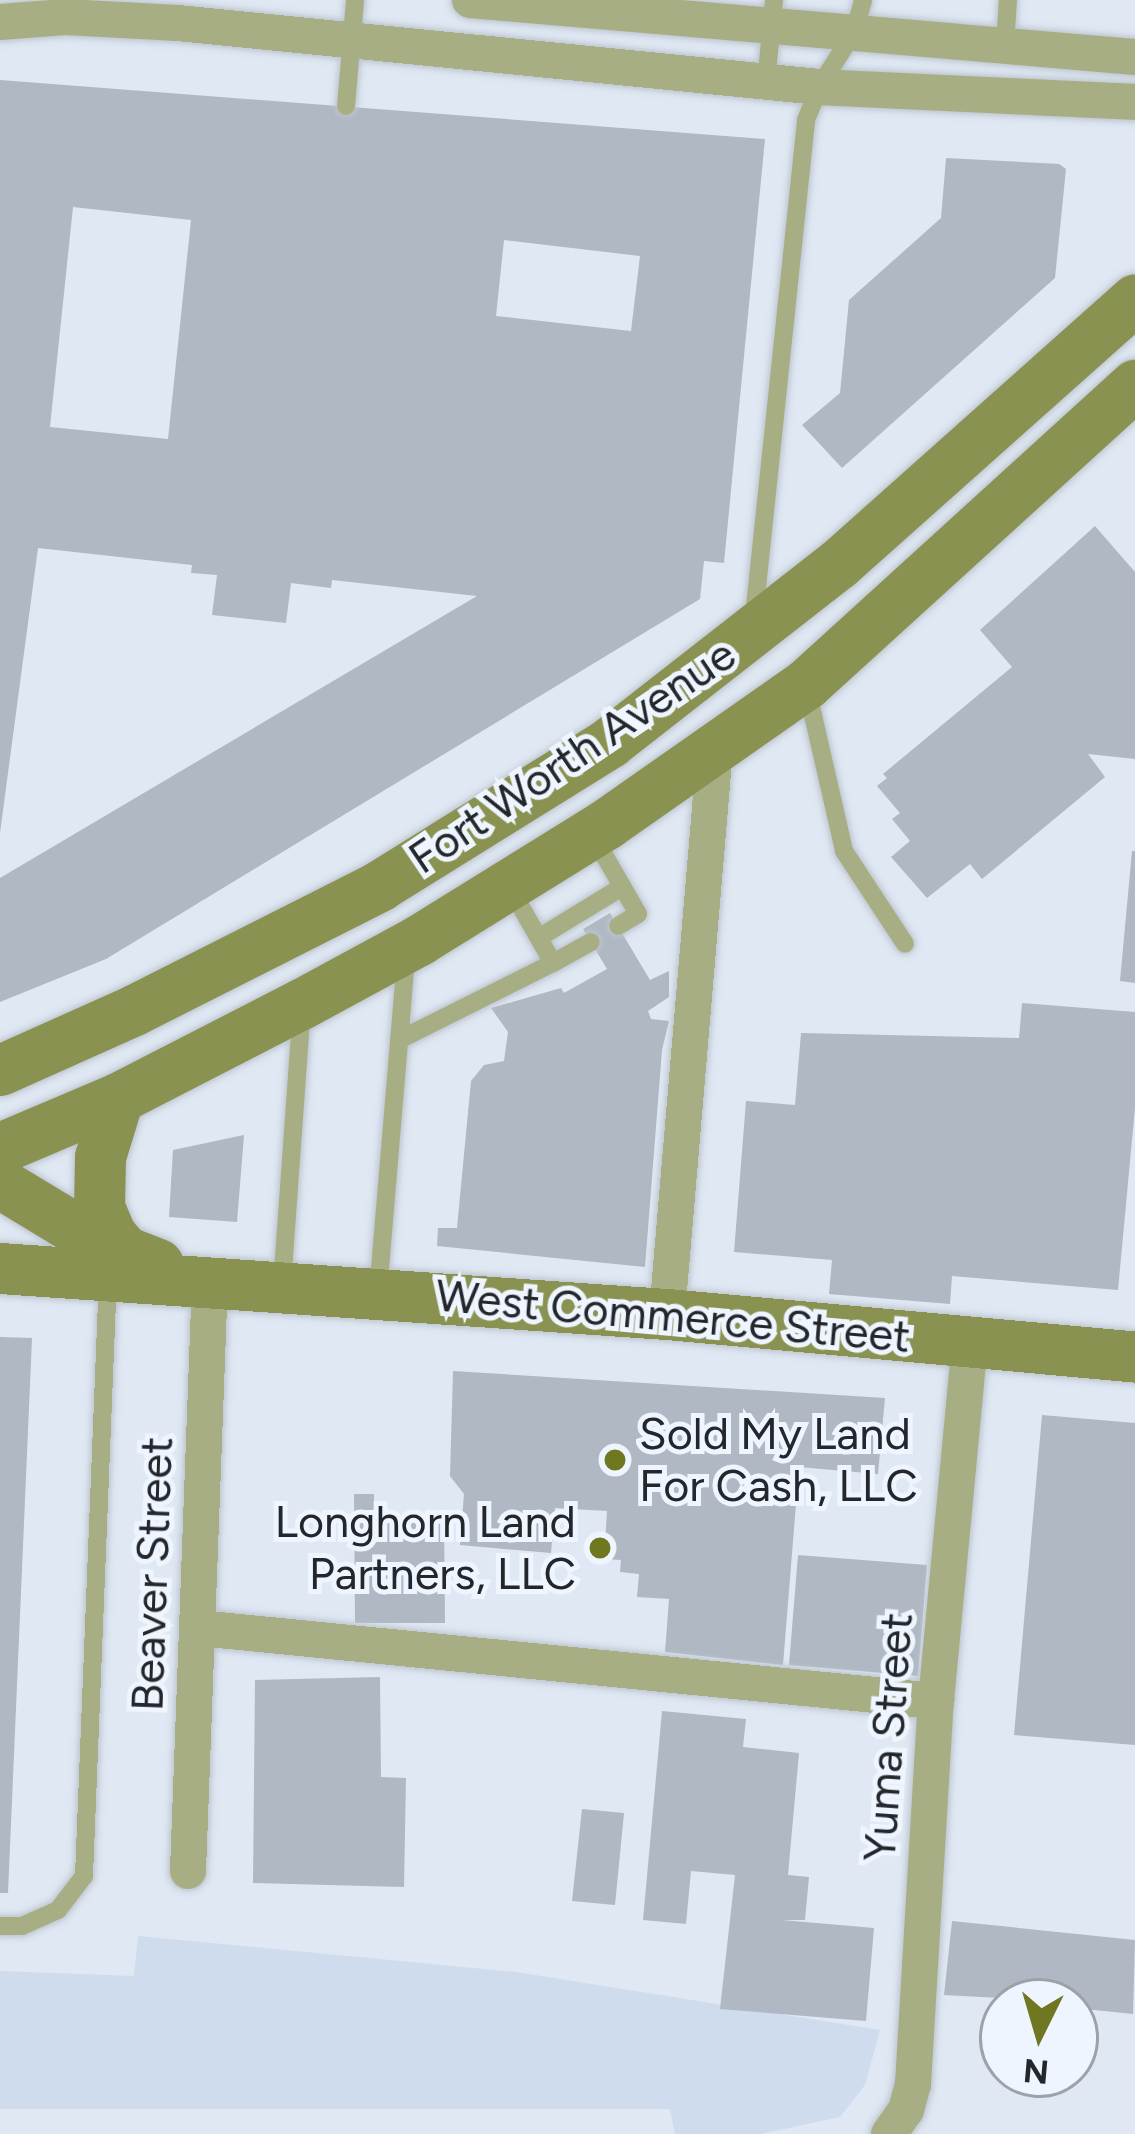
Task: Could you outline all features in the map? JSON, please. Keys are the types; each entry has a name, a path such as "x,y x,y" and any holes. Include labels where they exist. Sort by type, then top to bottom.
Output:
{"main road":[{"name":"Fort Worth Avenue","path":"0,1070 134,1010 379,886 610,742 838,564 1135,299"},
{"name":"Fort Worth Avenue","path":"0,1148 118,1098 302,1003 413,943 599,829 806,684 1135,385"},
{"path":"599,829 631,770 741,687 752,632"},
{"path":"379,886 413,943"},
{"path":"134,1010 169,1071"},
{"path":"118,1098 100,1156 99,1207 112,1235 118,1266"},
{"name":"West Commerce Street","path":"0,1183 118,1266"},
{"name":"West Commerce Street","path":"0,1268 118,1266 210,1280 667,1314 1135,1357"}],"street":[{"path":"470,0 773,13 857,9 1005,45 1135,57"},
{"path":"0,22 179,12 352,42 819,87 1135,102"},
{"path":"667,1314 715,749"},
{"name":"Beaver Street","path":"188,1871 210,1280"},
{"name":"Yuma Street","path":"889,2134 906,2110 913,2084 936,1701 970,1342"},
{"path":"200,1628 936,1701"}],"lane":[{"path":"346,106 355,0"},
{"path":"1005,45 1008,0"},
{"path":"752,632 806,120 857,9"},
{"path":"766,82 773,13"},
{"path":"806,684 844,851 904,944"},
{"path":"599,829 638,914 618,926"},
{"path":"508,886 554,963"},
{"path":"540,937 622,887"},
{"path":"399,1040 591,942"},
{"path":"378,1292 399,1040 413,943"},
{"path":"282,1285 302,1003"},
{"path":"0,1925 22,1926 58,1910 84,1876 118,1266"}],"shaded area":[{"path":"138,1936 516,1972 880,2030 865,2085 840,2117 761,2134 675,2134 670,2109 0,2109 0,1971 134,1976"}],"building":[{"path":"0,80 765,139 724,563 704,561 700,599 106,959 0,1002 0,878 477,596 332,580 331,588 291,583 286,623 212,615 217,575 191,573 192,565 38,548 0,833","holes":["73,207 191,220 168,439 50,427","504,240 640,256 631,331 496,316"]},
{"path":"946,158 1059,164 1066,169 1055,278 842,468 802,425 840,393 849,300 941,218"},
{"path":"1095,526 1135,572 1135,759 1088,754 1105,777 982,879 970,864 927,898 891,857 910,841 892,819 900,813 877,786 887,778 883,774 1012,667 980,630"},
{"path":"1135,851 1135,983 1120,981"},
{"path":"610,913 650,980 669,971 669,997 648,1011 651,1019 669,1021 662,1050 645,1267 437,1246 438,1228 457,1228 471,1081 484,1065 504,1061 508,1032 491,1008 561,988 564,993 607,969 583,929"},
{"path":"1022,1003 1135,1012 1135,1108 1118,1290 952,1276 950,1304 829,1294 832,1260 734,1252 746,1101 795,1105 801,1033 1019,1038"},
{"path":"244,1135 237,1222 169,1217 173,1150"},
{"path":"0,1337 32,1338 8,1893 0,1893"},
{"path":"453,1371 885,1398 878,1474 799,1467 783,1665 665,1652 669,1599 637,1597 639,1574 620,1572 621,1560 604,1559 607,1511 555,1508 551,1553 460,1545 464,1494 450,1476"},
{"path":"1042,1415 1135,1423 1135,1745 1014,1735"},
{"path":"354,1494 374,1494 374,1516 444,1515 445,1623 355,1623"},
{"path":"798,1555 927,1565 918,1676 789,1665"},
{"path":"380,1677 381,1777 406,1778 404,1887 253,1883 255,1680"},
{"path":"662,1711 746,1719 743,1747 799,1753 788,1875 809,1877 805,1920 782,1920 874,1928 866,2021 720,2009 735,1875 691,1871 686,1924 643,1920"},
{"path":"582,1809 624,1813 615,1905 572,1901"},
{"path":"952,1921 1135,1940 1133,2014 1099,2010 1099,1978 979,1978 979,1997 944,1995"}],"place":[{"name":"Sold My Land For Cash, LLC","path":"615,1460"},
{"name":"Longhorn Land Partners, LLC","path":"600,1548"}]}
